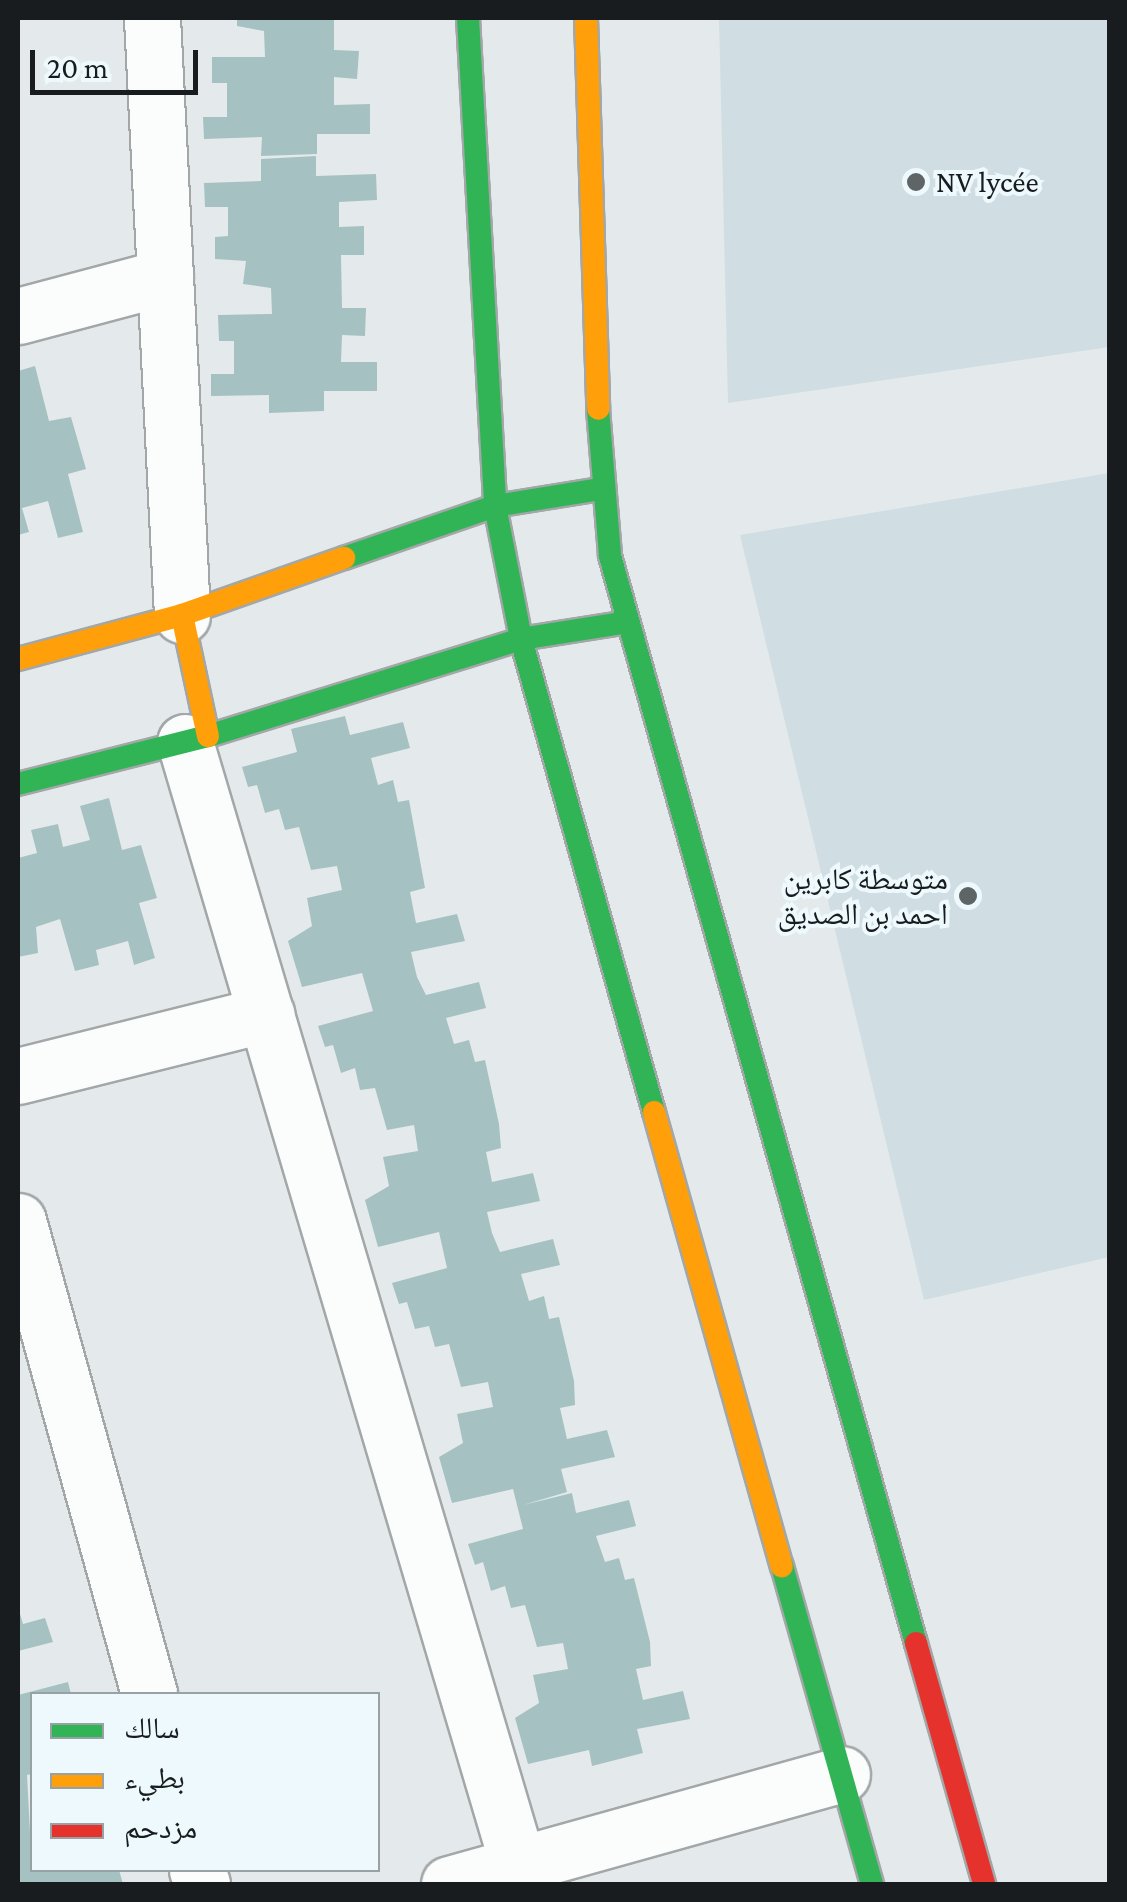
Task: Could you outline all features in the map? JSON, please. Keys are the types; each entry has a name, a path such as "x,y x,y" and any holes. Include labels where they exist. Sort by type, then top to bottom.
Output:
{"street":[{"path":"152,18 182,616 197,739 266,1014 518,1865"},
{"path":"468,18 495,506 521,639 872,1884"},
{"path":"586,18 600,489 628,622 984,1884"},
{"path":"18,316 165,277"},
{"path":"18,660 182,616 495,506 600,489"},
{"path":"18,784 197,739 521,639 628,622"},
{"path":"18,1076 266,1014"},
{"path":"18,1220 148,1692"},
{"path":"449,1884 842,1774"}],"shaded area":[{"name":"NV lycée","path":"719,18 1109,18 1109,347 728,403"},
{"name":"متوسطة كابرين احمد بن الصديق","path":"1109,473 1109,1257 924,1300 740,535"}],"building":[{"path":"237,18 334,18 334,50 359,51 357,79 334,77 334,105 370,104 370,134 317,134 317,154 261,156 262,137 204,139 203,117 227,117 227,83 212,83 212,57 265,57 264,31 237,26"},
{"path":"316,156 316,176 376,174 377,200 339,202 339,227 364,226 364,255 341,255 342,308 366,308 365,336 342,335 341,362 377,362 377,391 324,391 324,411 269,413 269,395 211,396 211,374 234,374 234,341 219,341 218,315 272,314 271,288 243,284 246,261 215,259 215,237 228,236 228,207 205,207 204,183 261,181 261,159"},
{"path":"35,366 49,421 71,417 86,469 68,474 83,532 58,538 48,501 22,508 29,532 18,535 18,371"},
{"path":"345,716 350,735 403,722 410,748 371,758 378,785 393,780 398,802 409,800 425,888 410,892 416,923 457,914 465,941 411,952 417,977 426,995 479,982 486,1008 446,1018 454,1044 469,1040 475,1062 485,1060 501,1148 486,1152 492,1182 533,1173 540,1201 487,1212 492,1233 500,1252 553,1239 560,1265 521,1274 529,1301 544,1296 549,1319 559,1317 574,1381 575,1405 560,1408 567,1439 607,1430 615,1457 561,1469 567,1492 523,1505 572,1493 576,1513 629,1500 636,1526 596,1536 605,1562 619,1558 625,1580 634,1578 650,1642 651,1666 636,1669 643,1700 683,1691 690,1719 637,1729 643,1753 592,1766 589,1750 528,1764 515,1718 539,1703 533,1675 568,1669 563,1643 537,1647 525,1605 511,1608 505,1586 491,1591 483,1562 475,1565 468,1544 523,1529 513,1489 452,1503 439,1457 463,1443 457,1414 493,1407 488,1382 461,1387 449,1344 435,1347 429,1326 415,1329 407,1302 399,1304 392,1283 447,1268 439,1232 378,1247 365,1200 389,1186 383,1157 418,1151 414,1125 387,1130 375,1088 360,1090 355,1068 341,1073 333,1045 325,1047 318,1026 373,1011 362,973 302,987 288,941 312,926 307,898 342,890 337,866 311,870 299,827 285,830 279,809 265,813 257,785 248,787 242,767 297,752 291,729"},
{"path":"109,798 122,850 141,845 157,898 139,903 155,958 134,965 128,941 96,950 99,965 75,971 60,919 36,927 38,953 18,957 18,858 37,853 31,830 58,824 63,847 90,840 80,806"},
{"path":"18,1607 23,1624 45,1618 53,1642 18,1651"},
{"path":"68,1682 70,1692 30,1692 30,1872 120,1872 123,1884 18,1884 18,1695"}],"traffic: fast":[{"path":"468,18 495,506 521,639 654,1112"},
{"path":"598,409 610,556 916,1643"},
{"path":"344,558 495,506 600,489"},
{"path":"18,784 208,736 521,639 628,622"},
{"path":"782,1566 872,1884"}],"traffic: slow":[{"path":"586,18 598,409"},
{"path":"18,659 182,615 344,558"},
{"path":"182,615 208,736"},
{"path":"654,1112 782,1566"}],"traffic: jam":[{"path":"916,1643 984,1884"}],"place":[{"name":"NV lycée","path":"916,182"},
{"name":"متوسطة كابرين احمد بن الصديق","path":"968,896"}]}
